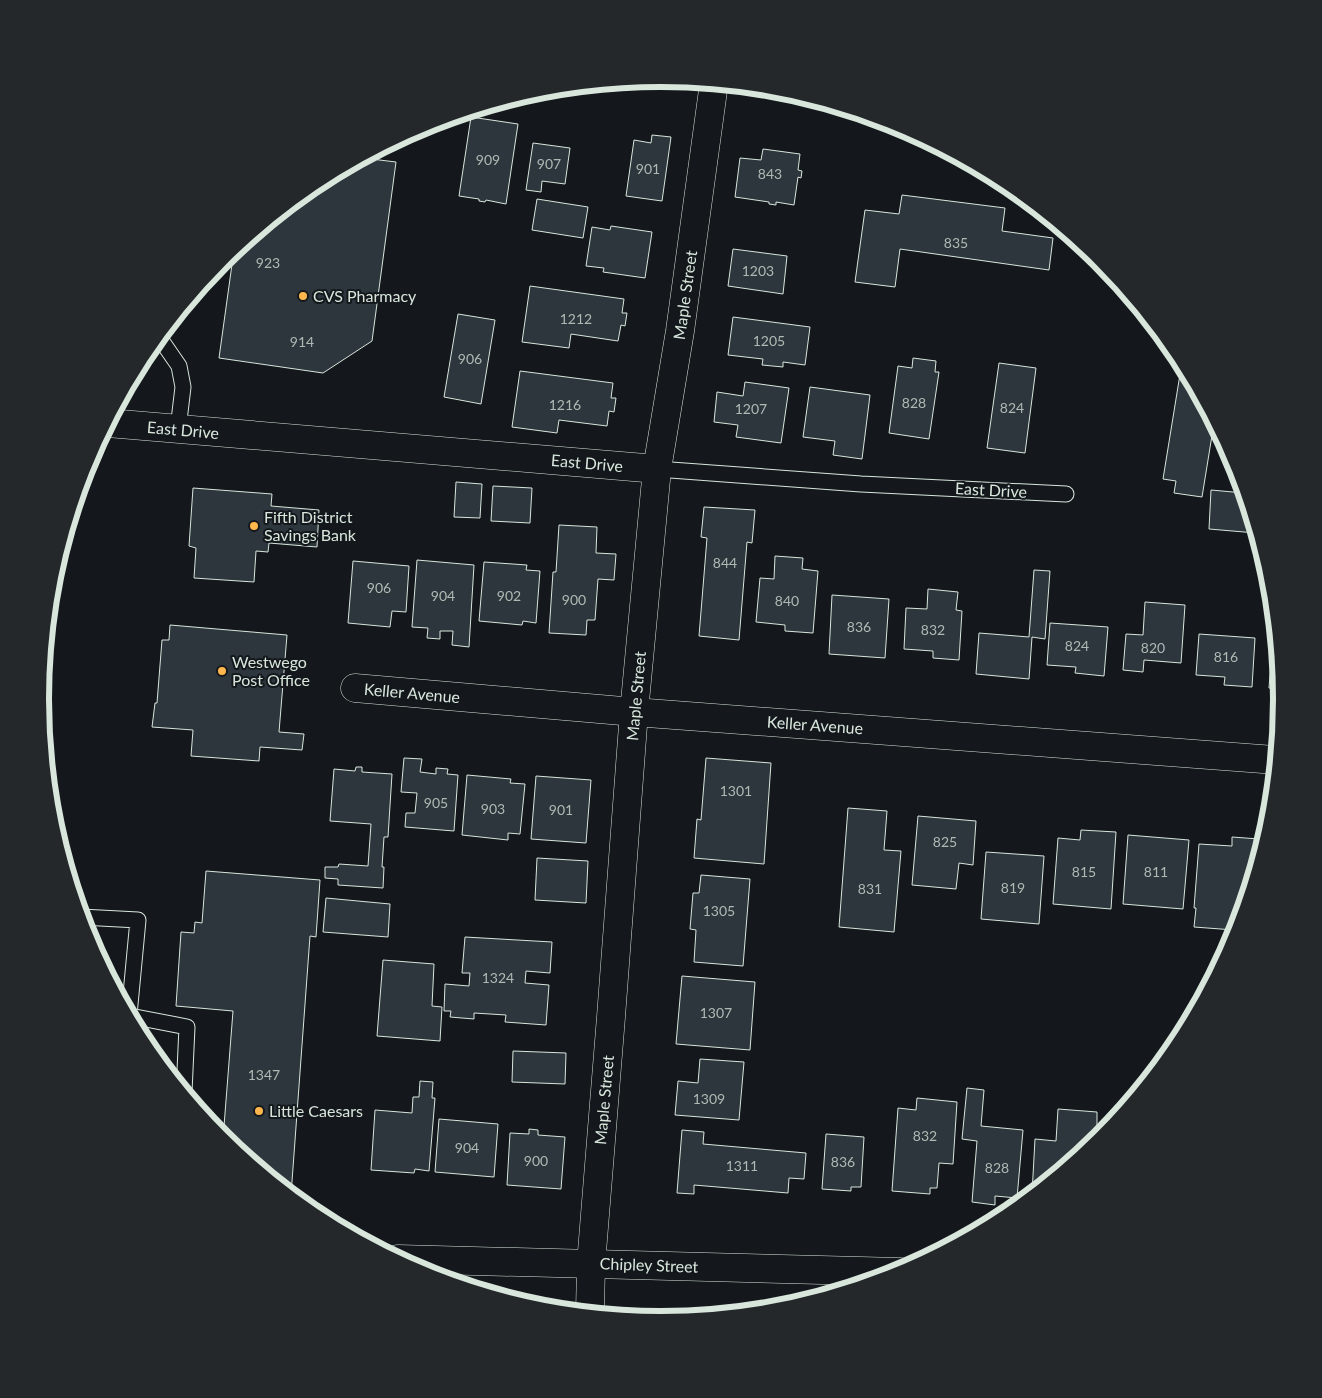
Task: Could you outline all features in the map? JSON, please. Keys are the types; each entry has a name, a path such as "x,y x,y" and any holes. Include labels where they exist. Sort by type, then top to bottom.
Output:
{"street":[{"name":"Maple Street","path":"590,1307 591,1264 611,1027 634,712 657,469 680,332 713,89"},
{"name":"East Drive","path":"114,424 657,469"},
{"name":"Keller Avenue","path":"355,688 634,712 1270,760"},
{"name":"Chipley Street","path":"417,1260 878,1271"}],"lane":[{"path":"163,343 179,366 183,387 178,429"},
{"name":"East Drive","path":"657,469 861,484 1066,494"},
{"path":"89,917 138,920 130,1003"},
{"path":"138,1017 187,1027 184,1083"}],"building":[{"path":"471,117 518,124 506,204 486,200 485,202 479,201 479,199 459,196"},
{"path":"652,135 671,137 662,201 626,196 634,140 651,143"},
{"path":"533,143 570,148 565,184 542,181 541,192 526,190"},
{"path":"763,149 800,154 798,170 802,171 801,178 798,177 794,205 776,202 776,205 769,204 769,202 735,197 740,158 761,160"},
{"name":"CVS Pharmacy","path":"373,159 396,162 372,341 323,373 219,358 232,262 288,213 355,169"},
{"path":"902,195 1005,208 1002,231 1053,238 1049,270 900,249 895,287 855,282 865,210 899,214"},
{"path":"537,199 588,207 583,238 532,230"},
{"path":"611,226 652,232 645,278 603,272 604,268 586,266 592,227 610,230"},
{"path":"733,249 787,256 783,294 728,286"},
{"path":"530,286 624,299 622,313 627,313 625,326 621,325 618,341 571,334 569,348 522,342"},
{"path":"458,314 495,320 481,404 444,397"},
{"path":"733,317 810,327 805,365 783,362 783,367 762,365 763,359 728,355"},
{"path":"913,358 936,361 935,372 939,372 929,439 889,433 898,366 912,368"},
{"path":"999,363 1036,368 1025,453 987,448"},
{"path":"520,371 613,383 611,398 616,398 614,412 609,411 607,426 559,420 557,433 512,427"},
{"path":"1180,375 1212,433 1202,497 1174,493 1176,481 1163,479"},
{"path":"745,382 789,388 781,443 736,437 738,425 714,422 717,392 743,396"},
{"path":"810,387 870,395 862,459 833,455 835,441 803,437"},
{"path":"456,482 482,484 480,518 454,517"},
{"path":"493,486 532,488 530,523 491,521"},
{"name":"Fifth District Savings Bank","path":"193,488 272,494 271,506 319,510 317,547 269,543 268,552 256,551 254,582 194,578 196,548 189,546"},
{"path":"1211,490 1237,492 1250,532 1209,529"},
{"path":"704,507 755,510 752,543 747,542 739,640 699,636 707,538 701,537"},
{"path":"559,525 597,527 596,553 616,554 614,580 598,579 595,620 587,620 586,635 549,633 553,572 556,572"},
{"path":"775,556 803,558 802,569 818,571 813,633 785,631 785,625 756,622 760,578 774,579"},
{"path":"417,560 474,565 469,647 452,645 453,631 440,631 440,639 427,638 428,628 412,627"},
{"path":"353,561 409,566 406,612 392,611 390,627 348,623"},
{"path":"484,562 527,565 526,570 540,571 536,623 523,621 522,625 479,621"},
{"path":"1034,570 1050,571 1045,639 1032,637 1029,679 976,674 979,633 1029,637"},
{"path":"928,589 958,592 956,610 962,611 959,660 933,658 933,651 904,649 906,608 927,609"},
{"path":"832,595 889,599 885,658 829,654"},
{"path":"1145,602 1185,605 1181,663 1144,660 1143,672 1123,670 1126,634 1143,635"},
{"path":"1050,623 1108,627 1104,676 1075,673 1076,667 1047,665"},
{"name":"Westwego Post Office","path":"170,625 287,635 279,732 304,734 302,750 260,747 259,761 191,756 193,730 152,727 155,703 157,703 162,640 169,640"},
{"path":"1199,634 1255,638 1252,687 1224,685 1225,677 1196,675"},
{"path":"1272,654 1273,688 1269,688"},
{"path":"404,758 422,759 420,772 436,774 436,768 448,769 447,774 458,775 454,831 405,827 406,813 415,813 417,793 401,792"},
{"path":"706,758 771,763 764,864 694,858 697,819 701,820"},
{"path":"356,767 362,767 362,772 392,774 388,837 384,837 383,888 338,885 338,879 325,878 325,867 338,867 339,864 368,866 371,824 330,821 334,769 355,771"},
{"path":"467,775 511,779 510,783 525,784 520,834 508,833 508,840 462,835"},
{"path":"536,776 591,780 586,843 531,839"},
{"path":"848,808 887,811 884,850 901,851 894,932 839,927"},
{"path":"918,816 976,821 973,865 959,863 956,889 912,885"},
{"path":"1081,830 1116,832 1111,909 1053,904 1058,838 1080,840"},
{"path":"1128,835 1189,840 1183,909 1123,904"},
{"path":"1232,837 1256,839 1241,896 1228,930 1194,927 1199,844 1232,846"},
{"path":"986,852 1044,856 1039,924 981,919"},
{"path":"537,858 588,861 586,903 535,900"},
{"path":"206,871 320,880 316,937 310,936 292,1187 257,1159 224,1128 233,1011 176,1006 181,932 194,933 195,922 202,923"},
{"path":"701,875 750,879 743,966 694,962 696,930 690,929 693,893 699,893"},
{"path":"326,898 390,904 388,937 323,932"},
{"path":"465,937 552,942 550,973 526,971 525,983 549,985 546,1025 505,1022 506,1015 474,1013 474,1019 450,1017 451,1011 444,1011 445,984 469,986 470,973 462,973"},
{"path":"383,960 434,964 432,1006 442,1007 440,1041 377,1036"},
{"path":"682,976 755,982 750,1050 676,1044"},
{"path":"513,1051 566,1053 565,1084 512,1082"},
{"path":"700,1059 744,1062 739,1120 675,1115 678,1081 698,1083"},
{"path":"420,1081 433,1082 432,1098 435,1098 429,1171 415,1169 414,1173 371,1170 375,1110 412,1113 413,1097 419,1097"},
{"path":"967,1088 984,1090 981,1126 1023,1130 1017,1197 995,1196 995,1205 972,1202 977,1141 962,1139"},
{"path":"917,1098 957,1102 953,1164 939,1163 937,1188 930,1188 930,1194 892,1191 898,1108 916,1110"},
{"path":"1058,1109 1097,1112 1097,1129 1032,1186 1035,1139 1056,1141"},
{"path":"439,1119 498,1124 494,1177 435,1172"},
{"path":"529,1129 538,1130 538,1135 565,1137 561,1189 507,1185 510,1133 529,1134"},
{"path":"682,1130 704,1132 703,1144 806,1153 804,1179 789,1178 788,1193 694,1185 694,1194 677,1193"},
{"path":"826,1134 864,1137 861,1187 851,1187 851,1191 822,1189"}],"place":[{"name":"CVS Pharmacy","path":"303,296"},
{"name":"Fifth District Savings Bank","path":"254,526"},
{"name":"Westwego Post Office","path":"222,671"},
{"name":"Little Caesars","path":"259,1111"}]}
